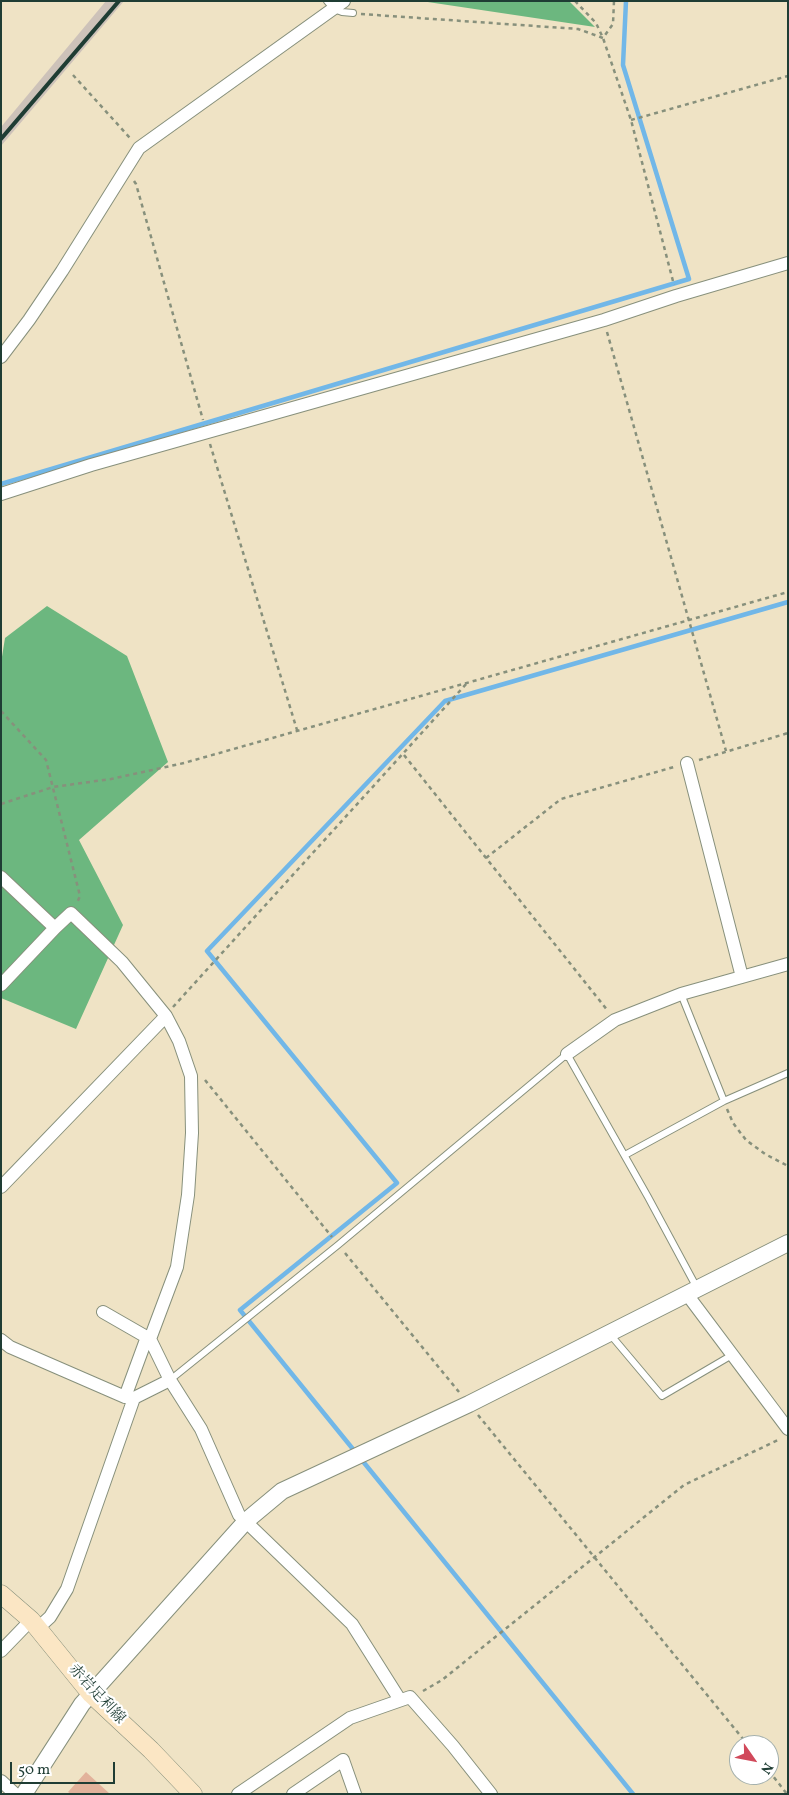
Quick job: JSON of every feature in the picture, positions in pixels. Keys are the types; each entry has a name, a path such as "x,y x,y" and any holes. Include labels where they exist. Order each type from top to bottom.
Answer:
{"main road":[{"name":"赤岩足利線","path":"1,1594 34,1624 91,1694 151,1750 193,1794"}],"street":[{"path":"1,357 62,271 140,148 335,4"},
{"path":"1,494 91,465 604,320 676,296 788,263"},
{"path":"687,763 742,977"},
{"path":"1,877 55,928"},
{"path":"1,985 55,928 72,913 122,962 166,1016 179,1040 191,1076 192,1133 188,1195 177,1268 148,1338 67,1590 50,1617 34,1624 1,1651"},
{"path":"567,1054 615,1020 681,994 788,964"},
{"path":"1,1187 166,1016"},
{"path":"24,1794 82,1704 246,1521 282,1492 469,1404 788,1243"},
{"path":"692,1291 732,1355 788,1429"},
{"path":"103,1312 148,1338 170,1380 200,1429 239,1514 352,1624 405,1699 453,1746 491,1794"},
{"path":"1,1340 10,1347 129,1398 170,1380"},
{"path":"238,1794 350,1718 405,1699"},
{"path":"293,1794 342,1760 355,1794"},
{"path":"1,1781 15,1794"}],"lane":[{"path":"335,4 342,12 353,13"},
{"path":"681,994 724,1101"},
{"path":"170,1380 338,1245 567,1054 624,1155 692,1291"},
{"path":"624,1155 724,1101 788,1073"},
{"path":"609,1332 662,1396 732,1355"}],"path":[{"path":"575,1 596,23 603,38 631,120 676,296"},
{"path":"603,38 612,24 614,1"},
{"path":"353,13 578,29 603,38"},
{"path":"73,75 140,148"},
{"path":"631,120 788,76"},
{"path":"126,172 136,184 206,432 297,730"},
{"path":"604,320 726,751"},
{"path":"1,804 53,787 111,779 184,763 788,592"},
{"path":"166,1016 468,682"},
{"path":"1,711 46,760 80,896 72,913"},
{"path":"486,858 561,799 788,733"},
{"path":"403,755 615,1020"},
{"path":"724,1101 733,1123 746,1140 765,1154 788,1166"},
{"path":"469,1404 740,1735"},
{"path":"405,1699 442,1680 684,1486 788,1436"},
{"path":"779,1784 787,1794"}],"shaded area":[{"path":"106,1 124,1 1,146 1,127"}],"green space":[{"path":"421,1 569,1 595,27"},
{"path":"47,606 127,656 168,762 79,840 123,925 76,1029 1,998 1,663 5,638"}],"building":[{"path":"86,1772 110,1794 71,1794 68,1792"}],"waterway":[{"path":"1,484 689,279 623,65 626,1"},
{"path":"633,1794 240,1310 397,1183 207,951 445,701 788,602"}],"railway":[{"path":"1,139 119,1"}]}
